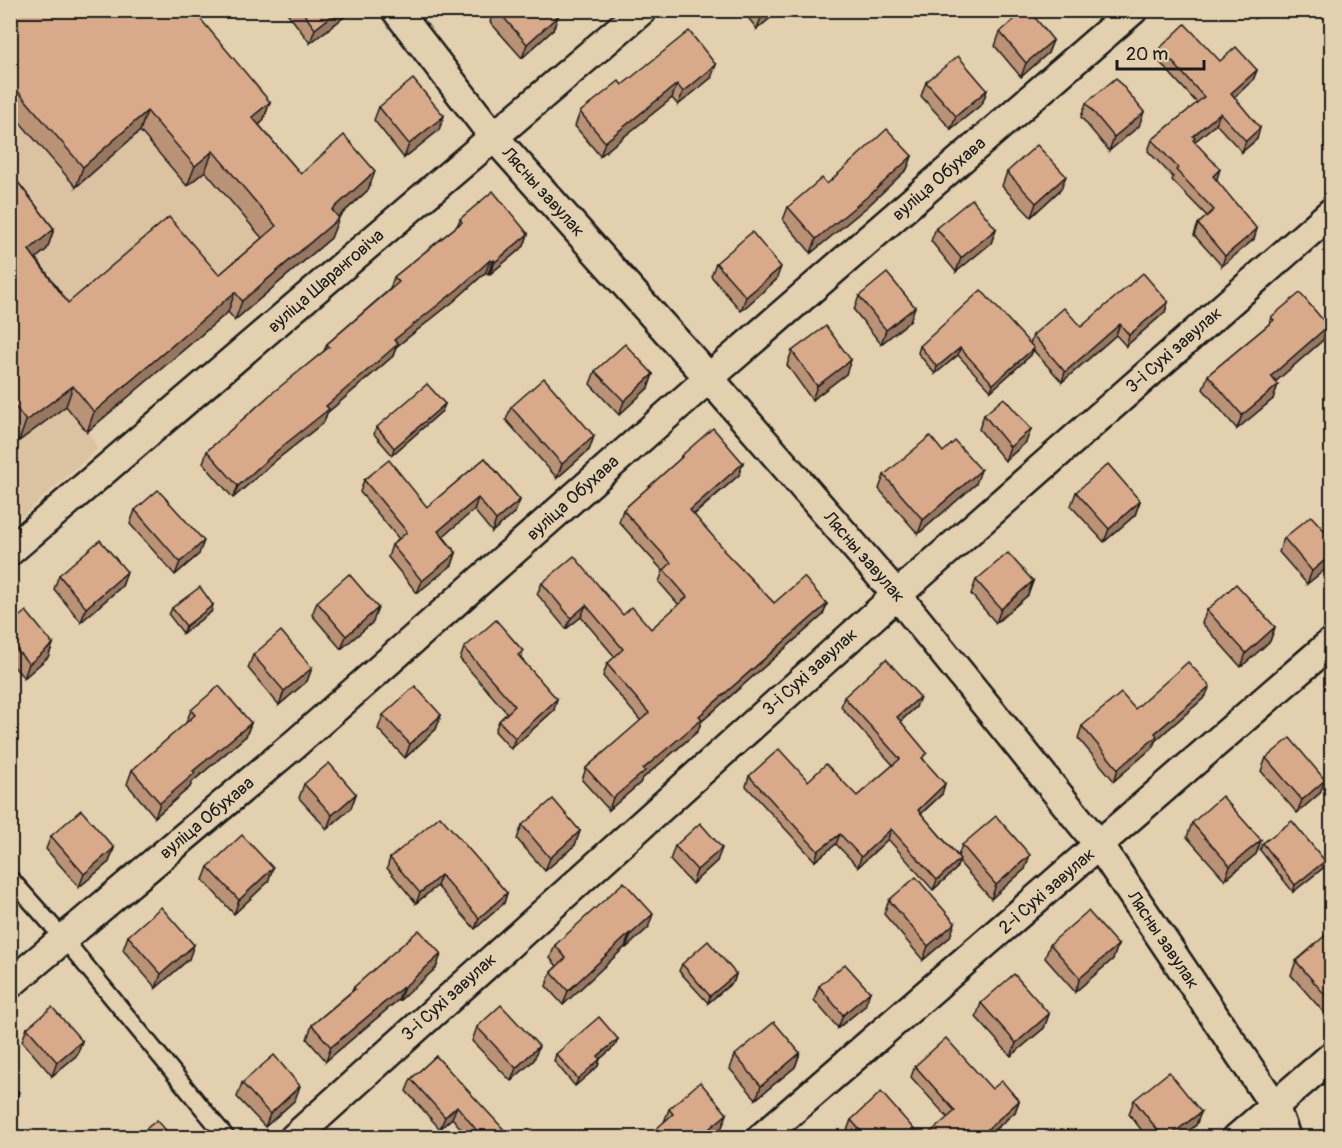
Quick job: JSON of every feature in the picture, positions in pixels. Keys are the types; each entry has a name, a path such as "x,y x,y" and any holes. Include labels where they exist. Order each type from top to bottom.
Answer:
{"street":[{"name":"Лясны завулак","path":"396,10 494,137 709,378 897,595 1099,845 1274,1105 1286,1137"},
{"name":"вуліца Шаранговіча","path":"10,550 642,10"},
{"name":"вуліца Обухава","path":"10,984 305,735 709,378 1134,10"},
{"name":"3-і Сухі завулак","path":"294,1137 897,595 1332,212"},
{"name":"2-і Сухі завулак","path":"760,1137 1332,642"},
{"path":"1237,1137 1332,1056"}],"lane":[{"path":"10,878 64,939 227,1137"}],"shaded area":[{"path":"11,11 168,11 263,121 245,137 331,238 235,320 228,312 88,432 97,449 11,526"}],"building":[{"path":"10,10 193,10 270,102 252,117 301,174 344,135 375,171 332,210 339,218 242,301 235,292 94,412 73,386 26,421 10,400 10,172 54,229 29,250 68,303 169,217 219,275 276,226 213,151 195,166 147,111 83,167 10,82"},
{"path":"301,10 339,10 315,29"},
{"path":"497,10 553,10 558,16 527,44"},
{"path":"758,10 768,10 762,15"},
{"path":"1025,10 1029,10 1053,40 1026,63 1000,32"},
{"path":"1185,24 1220,61 1236,47 1257,70 1231,93 1260,128 1246,141 1220,113 1193,136 1195,138 1193,140 1220,169 1213,176 1257,229 1225,256 1198,224 1214,210 1176,170 1178,168 1152,140 1204,97 1160,48"},
{"path":"689,31 716,65 683,92 677,84 605,142 580,112 619,81 622,85"},
{"path":"958,56 987,90 956,116 926,82"},
{"path":"1116,78 1144,112 1114,137 1086,103"},
{"path":"413,79 444,116 409,144 379,107"},
{"path":"887,129 912,156 816,239 788,207 822,178 827,184"},
{"path":"1037,145 1066,176 1036,203 1007,172"},
{"path":"493,191 528,234 495,262 490,260 394,340 398,344 326,406 329,409 238,486 207,451 271,394 329,347 327,344 399,282 394,277 462,222 460,219"},
{"path":"972,199 996,229 961,258 936,228"},
{"path":"752,232 781,267 746,297 716,263"},
{"path":"887,273 915,307 886,330 859,296"},
{"path":"1143,273 1168,302 1129,335 1120,324 1065,372 1033,335 1064,308 1081,327"},
{"path":"981,290 1034,348 993,384 960,348 937,367 920,346"},
{"path":"1300,293 1328,326 1271,376 1278,385 1242,415 1208,375 1274,320 1271,317"},
{"path":"826,326 851,360 817,386 792,351"},
{"path":"625,344 653,374 624,401 595,371"},
{"path":"544,378 594,436 562,464 511,407"},
{"path":"427,384 445,404 394,448 377,427"},
{"path":"1004,398 1031,429 1010,447 984,415"},
{"path":"713,428 743,463 690,510 723,550 774,603 804,577 827,604 699,716 702,719 613,798 586,768 649,713 607,664 623,649 586,605 571,618 542,583 574,556 623,615 632,607 651,629 687,597 664,570 671,563 623,510"},
{"path":"930,436 943,452 955,441 981,470 923,520 884,475"},
{"path":"485,458 520,500 496,520 478,498 438,531 456,553 422,581 392,545 407,532 364,480 389,460 427,507"},
{"path":"1108,464 1140,501 1109,529 1076,492"},
{"path":"158,490 204,541 180,562 135,510"},
{"path":"1311,516 1332,539 1332,554 1312,571 1284,538"},
{"path":"100,540 127,572 86,608 59,575"},
{"path":"1008,553 1033,581 1001,609 976,580"},
{"path":"349,574 378,608 346,636 317,602"},
{"path":"1236,584 1275,627 1246,653 1207,610"},
{"path":"200,587 213,605 186,626 172,608"},
{"path":"26,611 53,644 29,664 10,642 10,624"},
{"path":"496,620 523,651 518,655 557,699 515,738 499,721 515,706 464,648"},
{"path":"281,631 312,668 284,691 253,655"},
{"path":"886,659 920,697 897,717 927,753 922,758 945,784 918,810 960,859 937,880 891,829 861,857 840,834 818,851 749,776 779,749 808,781 826,764 857,796 900,759 844,697"},
{"path":"1188,662 1210,686 1155,733 1157,736 1118,769 1082,726 1121,693 1135,709"},
{"path":"219,686 251,723 193,771 195,773 160,803 132,770 195,715 191,710"},
{"path":"415,686 441,715 410,744 383,715"},
{"path":"1290,738 1325,780 1302,800 1266,758"},
{"path":"329,763 356,794 332,815 304,784"},
{"path":"1222,796 1261,840 1230,866 1192,823"},
{"path":"553,799 580,831 550,858 522,825"},
{"path":"81,810 114,848 84,874 51,836"},
{"path":"440,816 507,893 479,918 441,875 420,893 390,858"},
{"path":"996,816 1030,855 996,885 962,845"},
{"path":"1292,821 1325,861 1295,885 1263,843"},
{"path":"700,823 722,848 697,870 675,846"},
{"path":"242,835 273,868 239,900 208,867"},
{"path":"916,877 955,923 928,946 889,900"},
{"path":"624,882 653,914 568,991 551,972 566,958 555,945"},
{"path":"161,907 194,945 161,974 128,936"},
{"path":"1088,911 1118,945 1080,978 1050,944"},
{"path":"419,930 441,954 331,1047 312,1025"},
{"path":"1329,932 1332,935 1331,1002 1296,961"},
{"path":"708,941 736,974 710,996 682,964"},
{"path":"845,964 870,992 843,1015 819,986"},
{"path":"1014,974 1049,1014 1016,1043 981,1003"},
{"path":"501,1005 539,1046 516,1068 477,1027"},
{"path":"52,1007 82,1041 57,1062 27,1028"},
{"path":"599,1017 618,1039 598,1056 600,1059 578,1079 556,1054"},
{"path":"774,1022 800,1053 761,1086 735,1055"},
{"path":"946,1038 992,1089 1002,1081 1019,1101 983,1133 987,1137 925,1137 955,1111 915,1066"},
{"path":"274,1055 300,1086 270,1114 242,1083"},
{"path":"436,1056 508,1134 505,1137 482,1137 457,1106 445,1117 411,1079"},
{"path":"1169,1072 1201,1112 1168,1137 1163,1137 1134,1100"},
{"path":"10,1082 19,1093 10,1100"},
{"path":"700,1082 727,1114 699,1137 647,1137 673,1114 669,1109"},
{"path":"881,1092 919,1135 915,1137 866,1137 851,1120"},
{"path":"157,1120 172,1137 136,1137"}]}
